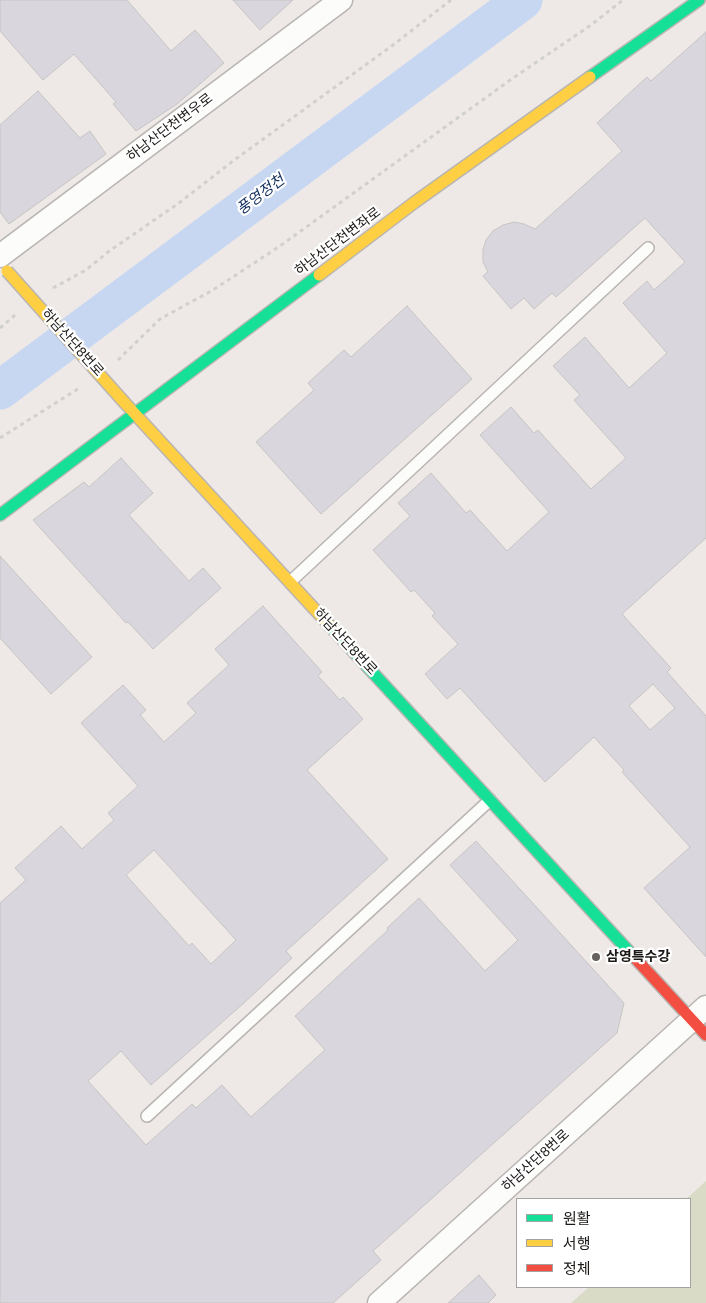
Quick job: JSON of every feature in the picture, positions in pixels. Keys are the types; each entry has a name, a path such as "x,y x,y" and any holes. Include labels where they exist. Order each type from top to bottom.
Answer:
{"street":[{"name":"하남산단천변우로","path":"2,263 341,0"},
{"name":"하남산단천변좌로","path":"0,515 415,202 699,0"},
{"name":"하남산단8번로","path":"2,263 135,415 490,800 701,1020 380,1303"}],"lane":[{"path":"290,582 648,248"},
{"path":"148,1116 490,800"}],"path":[{"path":"50,289 86,270 108,252 179,203 451,0"},
{"path":"115,364 160,319 213,290 280,246 591,25 623,0"},
{"path":"0,328 16,314"},
{"path":"0,438 83,386"}],"green space":[{"path":"706,1181 706,1303 571,1303 588,1288 691,1288 691,1198 687,1198"}],"building":[{"path":"0,0 127,0 171,51 195,30 224,63 177,104 136,131 113,104 116,102 74,54 43,80 0,31"},
{"path":"233,0 293,0 260,30"},
{"path":"706,32 706,538 622,614 671,668 667,672 706,716 706,957 644,888 690,847 622,772 624,770 594,737 545,782 460,688 447,699 425,674 458,644 432,616 435,613 414,590 411,592 373,550 410,516 398,503 431,473 466,513 470,510 507,551 549,512 480,435 511,407 534,433 538,430 591,489 626,458 574,400 580,395 553,366 585,337 629,388 667,353 623,303 647,281 654,290 685,262 645,218 556,297 552,293 534,309 524,298 511,309 483,276 488,272 483,262 483,250 486,240 493,231 503,225 514,222 535,229 622,151 597,123 647,77 651,81","holes":["653,684 675,708 650,730 629,706"]},
{"path":"38,91 80,138 90,131 106,154 9,224 0,212 0,125"},
{"path":"407,306 472,379 321,514 256,442 314,390 308,383 344,350 351,357"},
{"path":"121,458 153,493 129,515 189,581 203,568 221,588 153,649 128,622 126,623 33,520 84,482 89,487"},
{"path":"0,556 92,657 51,694 0,638"},
{"path":"263,606 322,672 318,676 340,700 343,697 363,719 307,770 388,859 286,951 292,958 151,1085 121,1051 88,1081 146,1145 192,1104 196,1108 222,1085 251,1117 325,1050 295,1016 388,930 387,928 419,898 485,971 518,940 450,865 476,841 624,1003 617,1033 373,1251 381,1260 333,1303 0,1303 0,903 26,880 15,868 61,826 82,849 114,820 108,813 138,786 81,723 123,685 146,710 140,715 164,742 196,713 187,703 229,665 215,649","holes":["154,850 236,940 211,964 192,943 189,946 126,875"]},
{"path":"479,1275 496,1295 488,1303 448,1303"}],"waterway":[{"name":"풍영정천","path":"0,390 523,0"}],"traffic: fast":[{"path":"590,77 699,0"},
{"path":"0,515 319,275"},
{"path":"330,626 635,958"}],"traffic: slow":[{"path":"319,275 415,202 590,77"},
{"path":"7,271 124,402"},
{"path":"124,402 330,626"}],"traffic: jam":[{"path":"635,958 706,1035"}],"place":[{"name":"삼영특수강","path":"596,957"}]}
